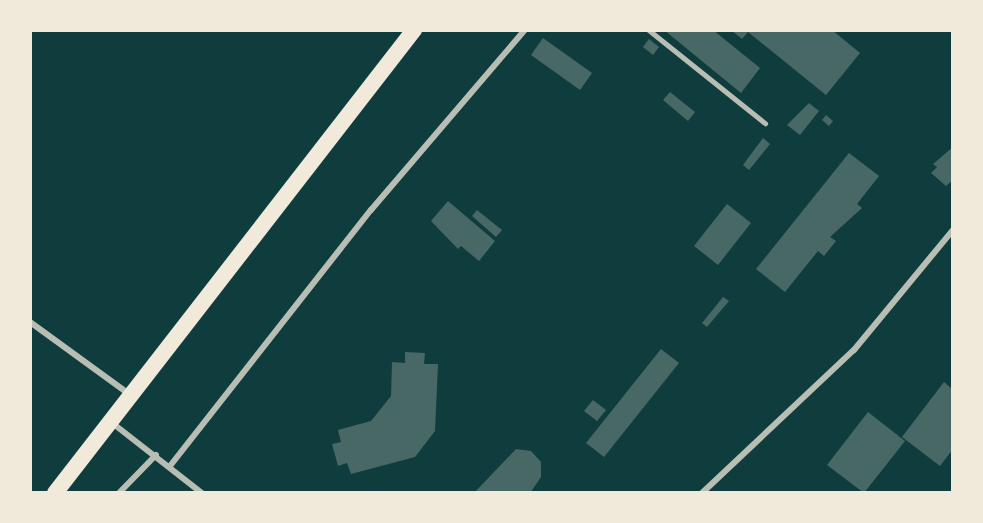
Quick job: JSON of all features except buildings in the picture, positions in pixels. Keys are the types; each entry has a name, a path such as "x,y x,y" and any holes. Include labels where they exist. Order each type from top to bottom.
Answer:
{"highway":[{"path":"55,493 414,30"}],"street":[{"path":"170,466 370,210 525,30"},
{"path":"702,493 854,350 953,230"},
{"path":"30,322 131,395"},
{"path":"111,421 202,493"},
{"path":"119,493 156,455"}],"lane":[{"path":"649,30 765,123"}]}
